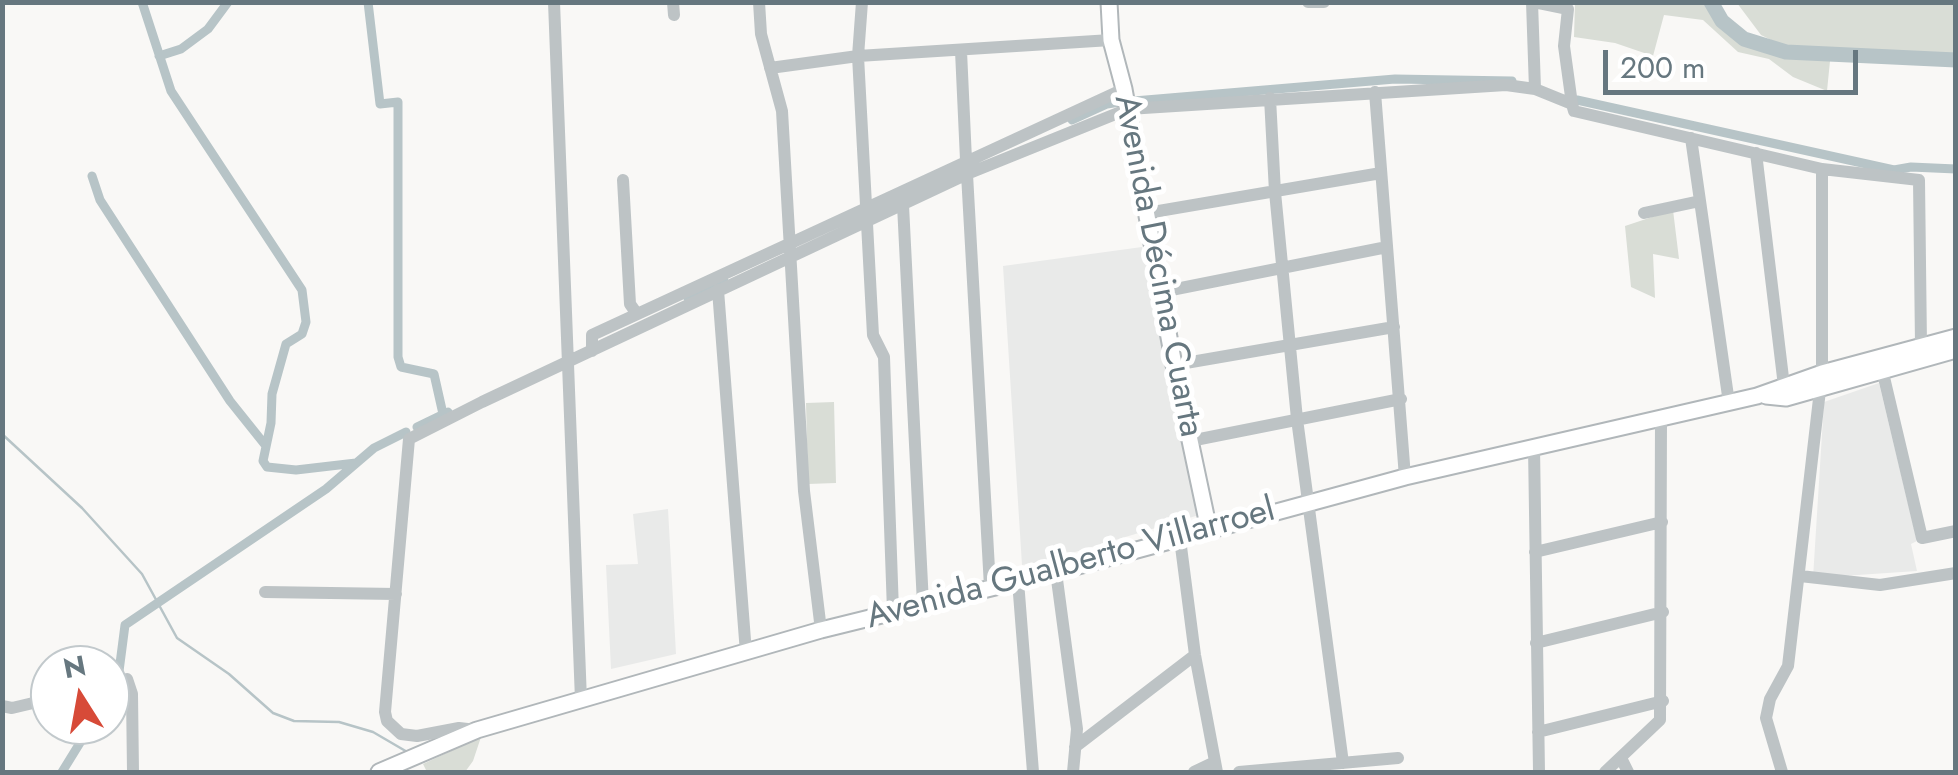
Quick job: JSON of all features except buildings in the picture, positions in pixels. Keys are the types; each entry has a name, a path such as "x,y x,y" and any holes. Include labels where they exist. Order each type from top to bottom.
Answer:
{"main road":[{"name":"Avenida Décima Cuarta","path":"1109,2 1111,40 1124,89 1174,365 1209,530"},
{"name":"Avenida Gualberto Villarroel","path":"1757,396 1786,398 1820,381 1921,345 1956,338"},
{"name":"Avenida Gualberto Villarroel","path":"383,771 477,730 821,630 1056,572 1405,477 1757,396 1784,386 1882,369 1956,350"}],"street":[{"path":"554,2 581,700"},
{"path":"759,2 761,34 782,111 804,490 821,630"},
{"path":"862,2 858,56 873,336 884,356 893,611"},
{"path":"1308,2 1324,2"},
{"path":"1536,89 1533,2 1568,9 1564,46 1574,111 1822,170 1919,180 1921,345"},
{"path":"770,68 858,56 1111,40"},
{"path":"961,51 990,588"},
{"path":"868,214 904,204 967,167 1128,109 1506,85 1536,89 1572,104"},
{"path":"592,351 592,335 868,214 1124,89"},
{"path":"1375,92 1405,477"},
{"path":"1270,98 1297,420 1343,763"},
{"path":"1691,138 1729,402"},
{"path":"1756,154 1784,386"},
{"path":"1782,772 1766,718 1770,700 1788,666 1820,381 1822,170"},
{"path":"1147,213 1382,173"},
{"path":"623,180 630,304 638,314"},
{"path":"1644,213 1700,200"},
{"path":"904,204 923,604"},
{"path":"1161,292 1388,247"},
{"path":"477,730 459,728 410,736 401,734 385,712 409,440 718,290 789,250"},
{"path":"718,290 746,653"},
{"path":"1174,365 1394,328"},
{"path":"1882,369 1922,538 1956,531"},
{"path":"1190,441 1400,399"},
{"path":"1606,772 1660,720 1661,419"},
{"path":"1534,446 1539,772"},
{"path":"1535,552 1662,522"},
{"path":"1180,539 1195,655 1216,767 1194,772"},
{"path":"1056,572 1078,728 1073,772"},
{"path":"1800,576 1880,585 1956,573"},
{"path":"1018,581 1033,772"},
{"path":"264,592 332,590 396,594"},
{"path":"1536,643 1662,612"},
{"path":"1074,746 1195,655"},
{"path":"130,689 133,772"},
{"path":"1538,732 1662,701"},
{"path":"2,706 30,703"},
{"path":"1240,772 1398,758"},
{"path":"1621,758 1628,772"}],"shaded area":[{"path":"1575,3 1706,3 1716,22 1741,43 1780,57 1830,61 1827,91 1793,77 1769,59 1738,52 1703,20 1664,15 1653,56 1615,43 1574,37"},
{"path":"1737,3 1955,3 1955,56 1850,54 1785,47 1761,35"},
{"path":"1673,210 1679,259 1653,254 1655,298 1631,287 1625,226"},
{"path":"1142,247 1199,515 1022,565 1003,266"},
{"path":"1879,383 1917,541 1911,544 1917,571 1813,578 1824,402"},
{"path":"834,402 836,483 808,484 806,403"},
{"path":"668,509 676,654 611,669 606,565 638,564 633,514"},
{"path":"481,737 465,772 427,772 423,764"}],"waterway":[{"path":"142,2 171,91 302,290 306,322 302,334 286,344 272,394 263,461 267,467 296,470 356,463"},
{"path":"159,56 181,49 208,29 228,2"},
{"path":"368,2 380,104 398,102 398,357 401,367 434,374 443,414"},
{"path":"1711,2 1722,21 1744,39 1786,52 1956,60"},
{"path":"1134,101 1395,79 1512,81"},
{"path":"1577,100 1894,170 1956,169"},
{"path":"1072,120 1120,102"},
{"path":"92,176 100,200 230,401 266,446"},
{"path":"688,298 724,281"},
{"path":"417,427 448,412"},
{"path":"122,645 125,625 326,489 374,448 406,432"},
{"path":"2,434 82,508 142,574 177,638 229,674 273,713 294,721 339,722 373,732 409,753"},
{"path":"62,772 79,745"}]}
